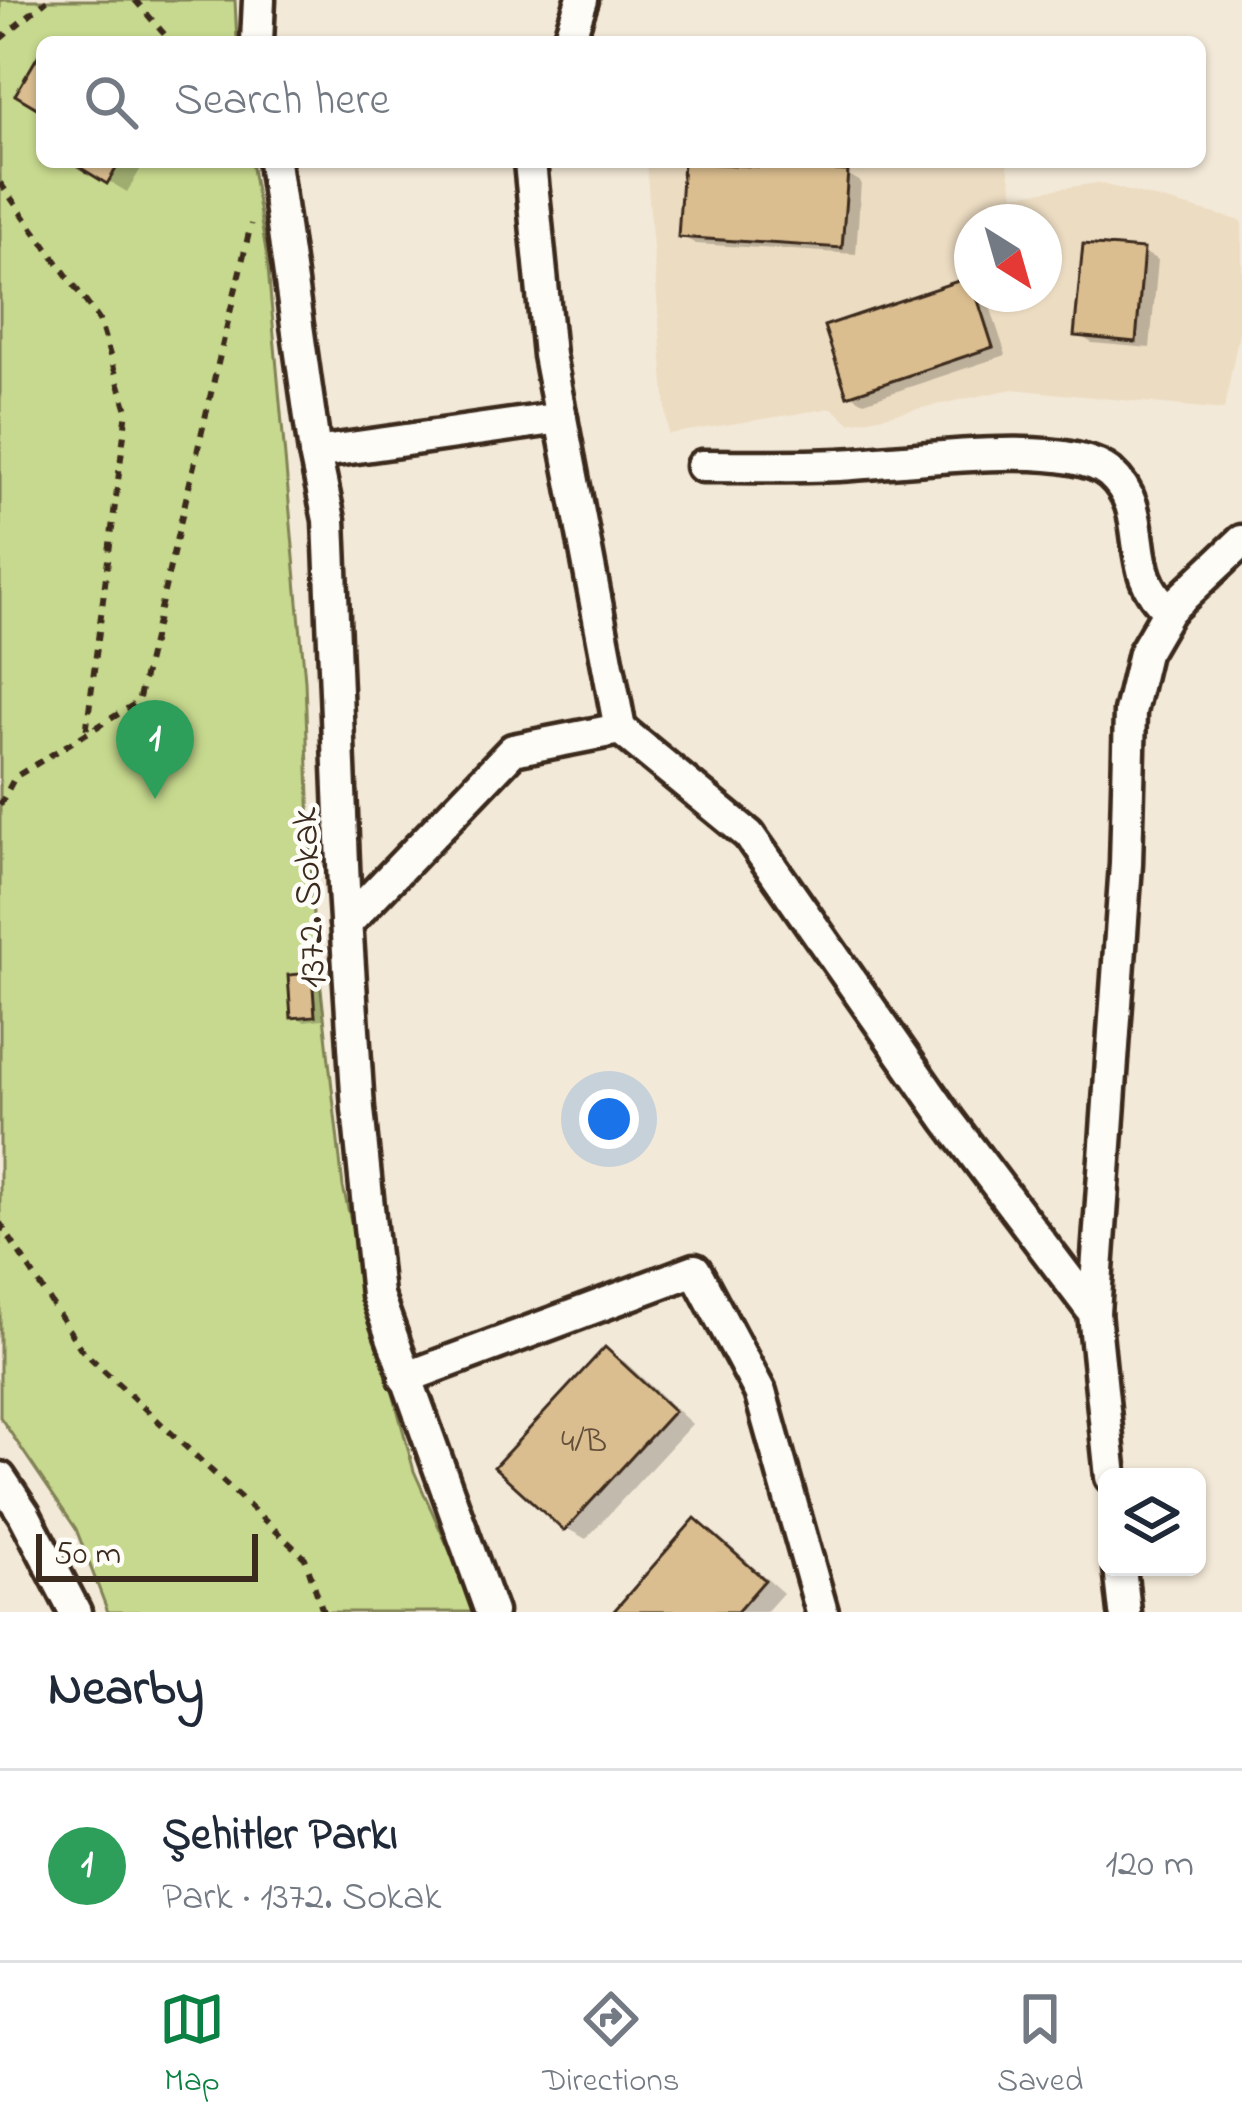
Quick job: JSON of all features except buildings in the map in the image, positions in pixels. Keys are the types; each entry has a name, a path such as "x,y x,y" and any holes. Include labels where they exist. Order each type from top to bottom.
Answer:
{"street":[{"path":"257,36 259,0"},
{"path":"570,36 582,0"},
{"name":"1372. Sokak","path":"275,168 315,453 329,520 346,924 377,1295 491,1612"},
{"path":"531,168 549,355 620,729 749,836 948,1120 1094,1313"},
{"path":"315,453 561,418"},
{"path":"702,466 838,465 1003,454 1097,464 1126,492 1138,527 1143,579 1169,610"},
{"path":"1110,1468 1094,1313 1125,888 1130,712 1144,653 1169,610 1242,541"},
{"path":"346,924 513,750 620,729"},
{"path":"405,1378 695,1270 760,1392 823,1612"},
{"path":"0,1478 75,1612"},
{"path":"1121,1576 1125,1612"}],"path":[{"path":"0,39 47,0"},
{"path":"135,0 166,36"},
{"path":"0,183 99,320 128,410 86,734"},
{"path":"0,805 15,776 138,702 252,221"},
{"path":"0,1223 82,1349 305,1558 323,1612"}],"shaded area":[{"path":"646,168 1008,168 1014,195 1098,183 1242,221 1242,316 1224,410 1012,389 850,423 832,408 668,434"}],"green space":[{"path":"0,0 235,0 237,36 36,36 36,168 252,168 267,257 305,680 313,917 343,1187 414,1471 477,1612 108,1612 76,1529 0,1417"}],"place":[{"name":"Şehitler Parkı","path":"155,799"}]}
